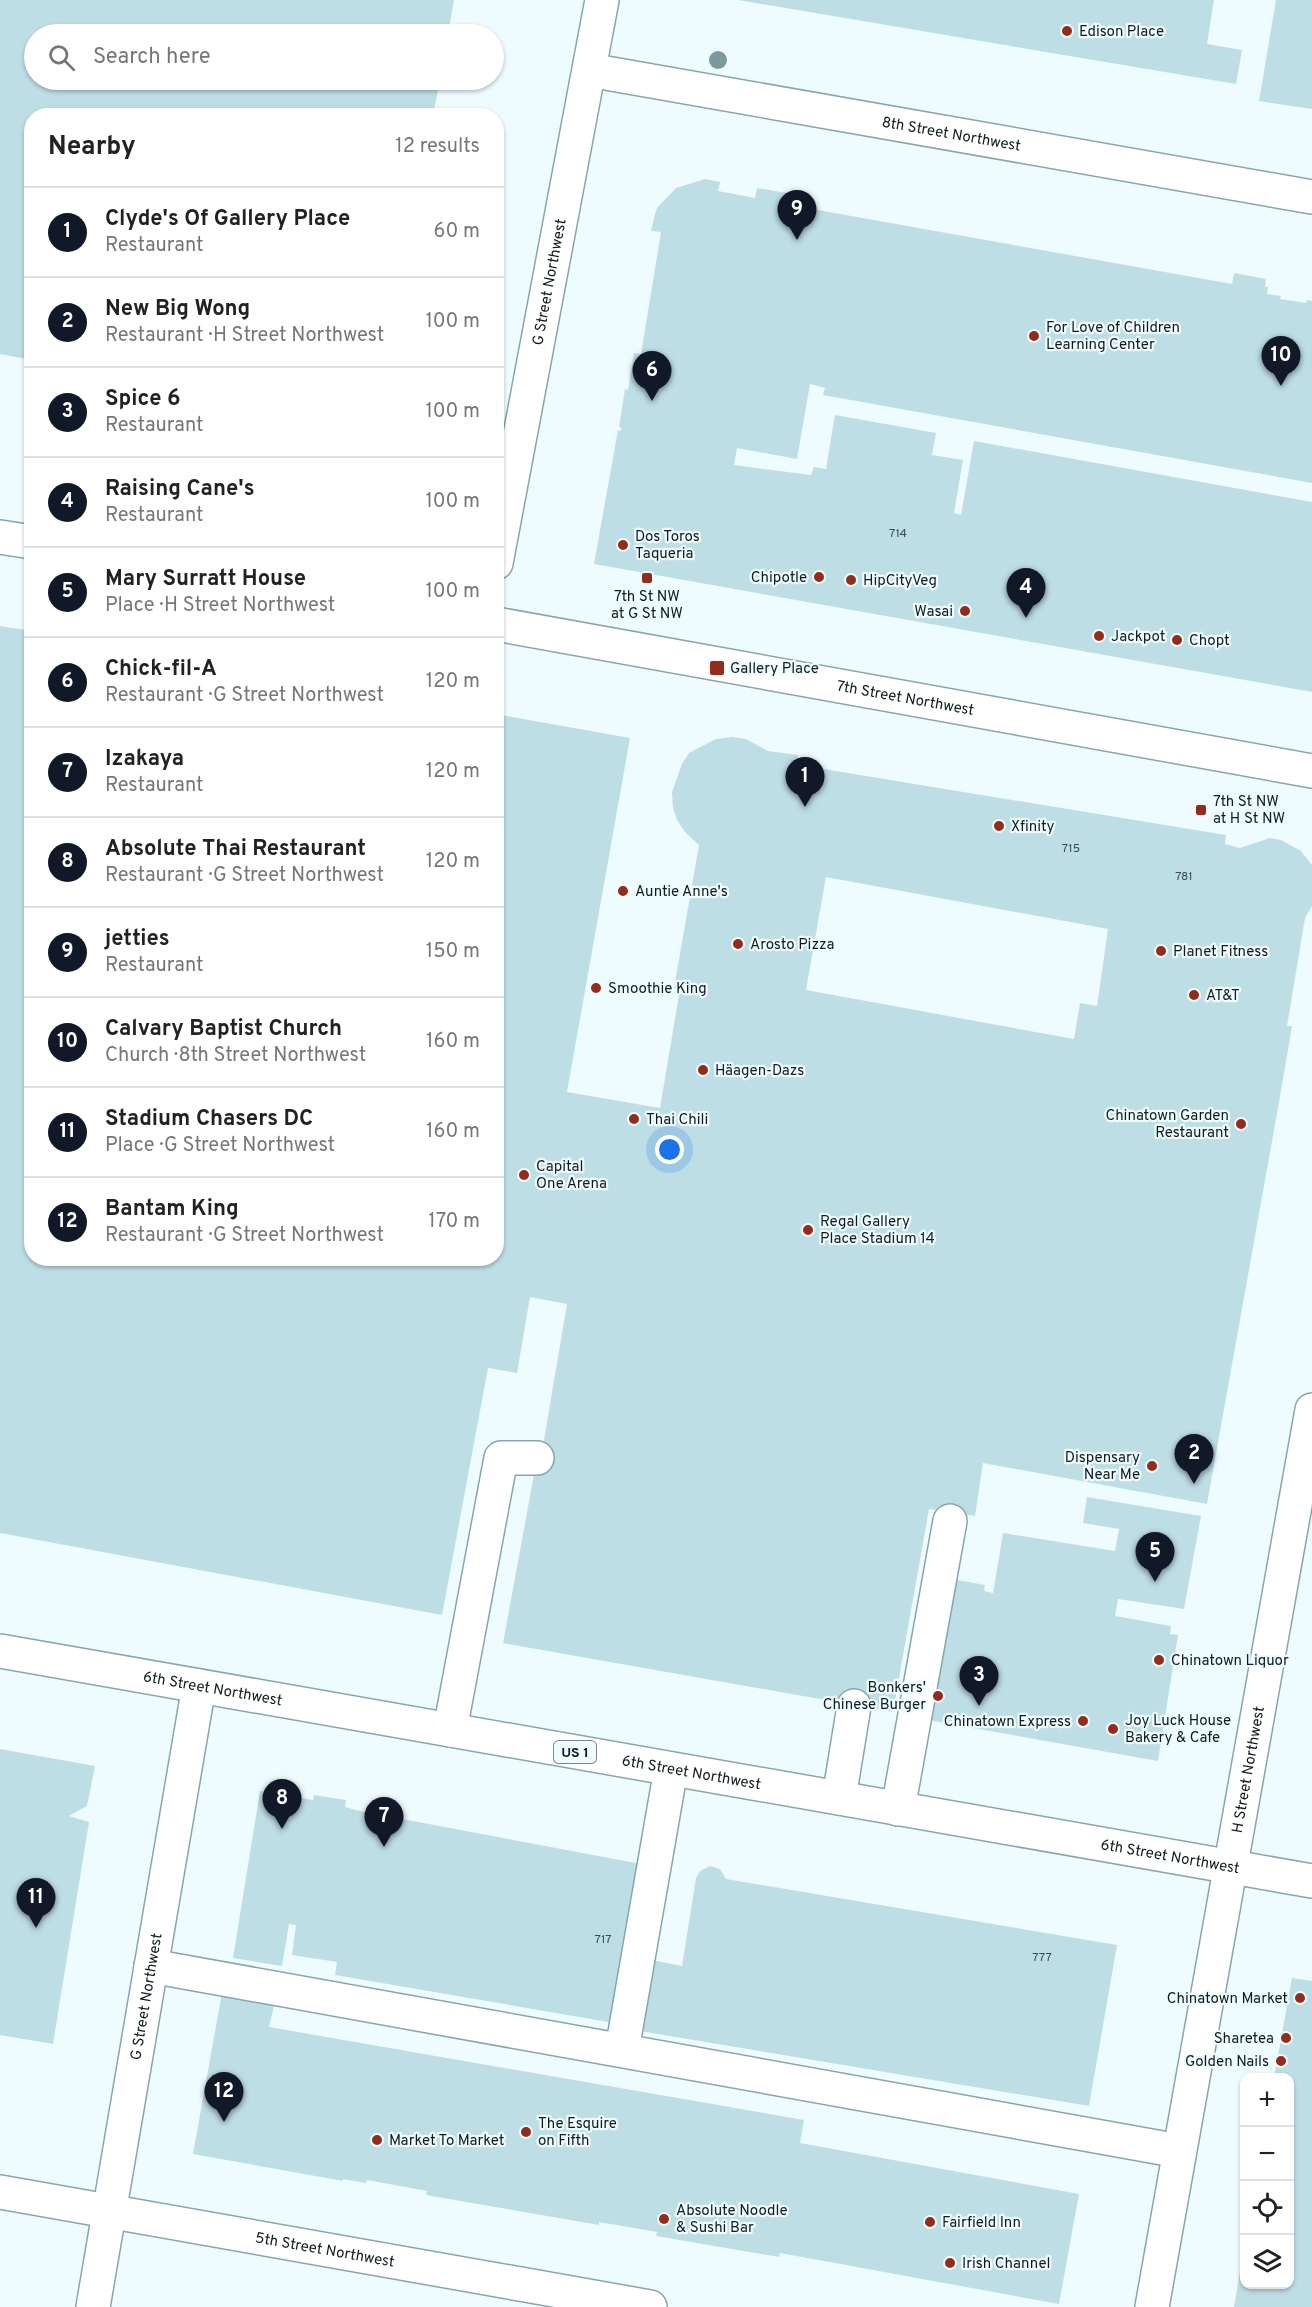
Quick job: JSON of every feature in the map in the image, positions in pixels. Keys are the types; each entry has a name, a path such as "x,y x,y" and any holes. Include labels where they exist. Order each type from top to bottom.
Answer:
{"main road":[{"name":"G Street Northwest","path":"504,521 602,0"},
{"name":"8th Street Northwest","path":"589,70 1312,197"},
{"path":"0,537 24,541"},
{"name":"7th Street Northwest","path":"504,625 1312,771"},
{"name":"H Street Northwest","path":"1152,2307 1312,1410"},
{"path":"450,1730 501,1458 537,1458"},
{"path":"898,1809 950,1521"},
{"name":"6th Street Northwest","path":"0,1651 1312,1881"},
{"name":"G Street Northwest","path":"93,2307 199,1686"},
{"path":"839,1798 854,1706"},
{"path":"622,2050 671,1769"},
{"path":"151,1966 1179,2151"},
{"name":"5th Street Northwest","path":"0,2192 629,2305"}],"building":[{"path":"0,0 454,0 450,24 24,24 24,90 438,90 435,108 24,108 24,358 0,354"},
{"name":"Edison Place","path":"738,0 1214,0 1207,44 1242,50 1236,84"},
{"path":"1276,0 1312,0 1312,109 1259,101"},
{"path":"705,179 720,182 718,191 755,198 757,188 781,192 803,197 801,207 1232,284 1234,273 1266,279 1267,294 1281,296 1280,299 1306,303 1307,300 1312,301 1312,483 823,395 825,388 810,384 797,459 737,448 734,465 811,475 814,467 826,469 835,415 936,433 932,455 963,460 954,513 961,515 974,441 1312,502 1312,692 594,564 618,430 621,431 619,427 625,389 628,390 634,353 641,354 661,232 651,231 655,214 657,208 676,188"},
{"path":"0,626 24,630 24,1266 504,1266 504,715 630,738 567,1092 660,1108 680,989 674,988 699,845 685,832 677,820 673,808 672,792 682,764 689,753 716,739 732,737 746,739 768,751 798,755 797,764 805,766 1226,835 1225,844 1240,848 1270,838 1281,840 1301,851 1312,865 1312,906 1305,918 1287,1026 1292,1026 1207,1504 983,1463 975,1516 929,1509 893,1712 503,1643 537,1458 544,1440 567,1304 530,1297 517,1373 488,1368 442,1615 0,1533","holes":["826,877 1108,929 1097,1006 1080,1003 1074,1039 806,990"]},
{"path":"1087,1497 1201,1516 1184,1609 1118,1599 1115,1616 1171,1626 1170,1634 1178,1635 1158,1761 922,1719 952,1579 985,1585 984,1591 993,1593 1003,1533 1115,1551 1119,1529 1083,1523"},
{"path":"0,1749 95,1766 87,1806 69,1816 89,1822 53,2044 0,2035"},
{"path":"260,1791 313,1800 314,1795 346,1800 345,1807 360,1811 641,1864 614,2023 335,1975 337,1962 292,1955 296,1925 289,1924 282,1966 233,1958"},
{"path":"710,1866 720,1869 726,1879 1117,1945 1089,2106 634,2030 646,1959 682,1966 696,1878 700,1871"},
{"path":"1292,1978 1312,1981 1312,2307 1234,2307 1240,2272 1240,2289 1294,2289 1294,2073 1275,2073"},
{"name":"The Esquire on Fifth","path":"223,1987 276,1997 269,2027 804,2120 800,2143 1079,2194 1059,2304 780,2253 779,2257 656,2236 657,2232 599,2222 599,2225 426,2195 427,2191 367,2180 366,2183 343,2179 343,2181 193,2154"}],"place":[{"name":"Edison Place","path":"1067,31"},
{"name":"jetties","path":"797,240"},
{"name":"For Love of Children Learning Center","path":"1034,336"},
{"name":"Calvary Baptist Church","path":"1281,386"},
{"name":"Chick-fil-A","path":"652,401"},
{"name":"Dos Toros Taqueria","path":"623,545"},
{"name":"Chipotle","path":"819,577"},
{"name":"7th St NW at G St NW","path":"647,578"},
{"name":"HipCityVeg","path":"851,580"},
{"name":"Wasai","path":"965,611"},
{"name":"Raising Cane's","path":"1026,618"},
{"name":"Jackpot","path":"1099,636"},
{"name":"Chopt","path":"1177,640"},
{"name":"Gallery Place","path":"717,668"},
{"name":"Clyde's Of Gallery Place","path":"805,807"},
{"name":"7th St NW at H St NW","path":"1201,810"},
{"name":"Xfinity","path":"999,826"},
{"name":"Auntie Anne's","path":"623,891"},
{"name":"Arosto Pizza","path":"738,944"},
{"name":"Planet Fitness","path":"1161,951"},
{"name":"Smoothie King","path":"596,988"},
{"name":"AT&T","path":"1194,995"},
{"name":"Häagen-Dazs","path":"703,1070"},
{"name":"Thai Chili","path":"634,1119"},
{"name":"Chinatown Garden Restaurant","path":"1241,1124"},
{"name":"Capital One Arena","path":"524,1175"},
{"name":"Regal Gallery Place Stadium 14","path":"808,1230"},
{"name":"Dispensary Near Me","path":"1152,1466"},
{"name":"New Big Wong","path":"1194,1484"},
{"name":"Mary Surratt House","path":"1155,1582"},
{"name":"Chinatown Liquor","path":"1159,1660"},
{"name":"Bonkers' Chinese Burger","path":"938,1696"},
{"name":"Spice 6","path":"979,1706"},
{"name":"Chinatown Express","path":"1083,1721"},
{"name":"Joy Luck House Bakery & Cafe","path":"1113,1729"},
{"name":"Absolute Thai Restaurant","path":"282,1829"},
{"name":"Izakaya","path":"384,1847"},
{"name":"Stadium Chasers DC","path":"36,1928"},
{"name":"Chinatown Market","path":"1300,1998"},
{"name":"Sharetea","path":"1286,2038"},
{"name":"Golden Nails","path":"1281,2061"},
{"name":"Bantam King","path":"224,2122"},
{"name":"The Esquire on Fifth","path":"526,2132"},
{"name":"Market To Market","path":"377,2140"},
{"name":"Absolute Noodle & Sushi Bar","path":"664,2219"},
{"name":"Fairfield Inn","path":"930,2222"},
{"name":"Irish Channel","path":"950,2263"}]}
